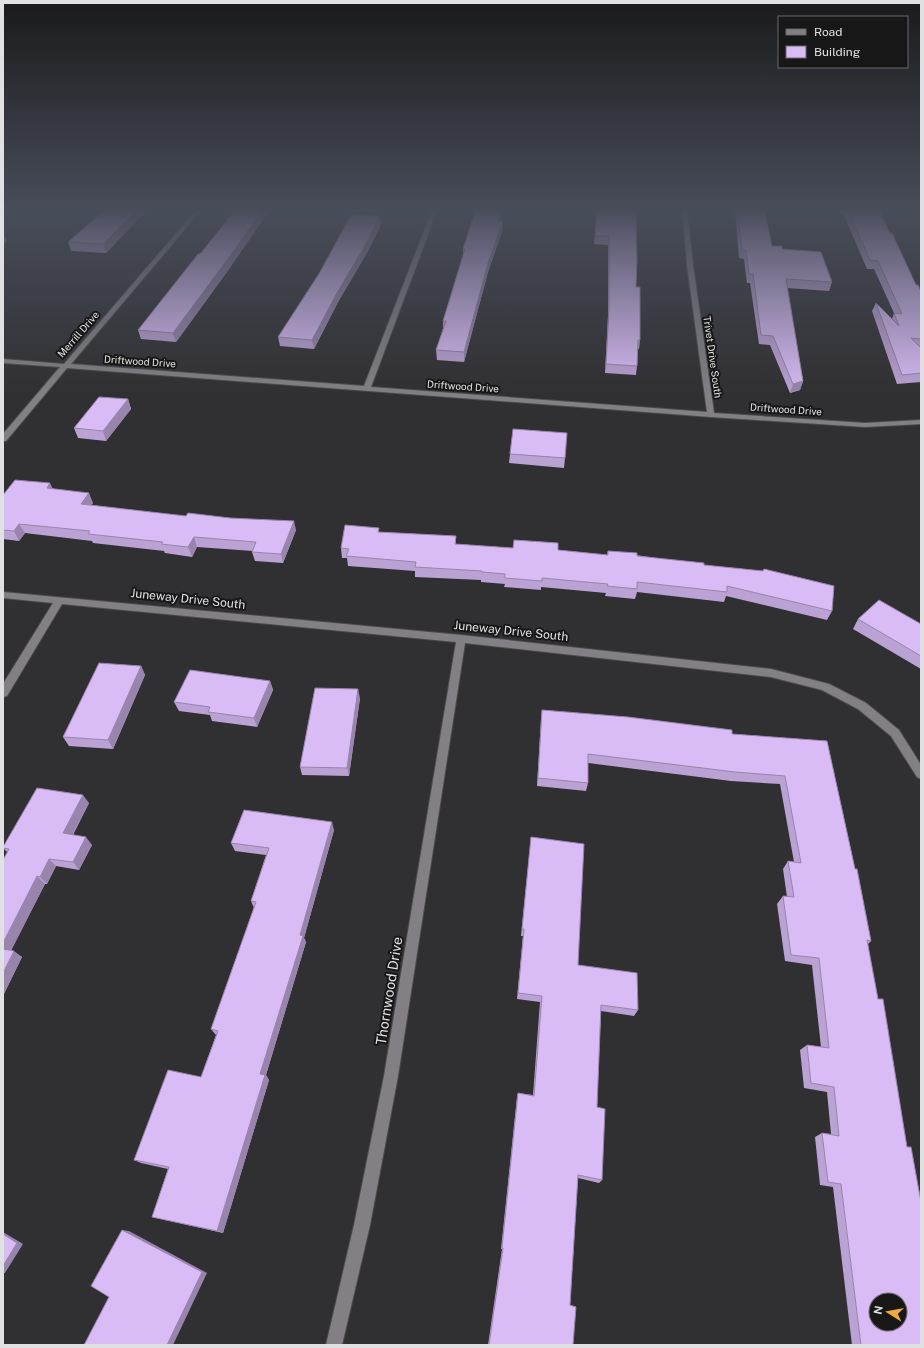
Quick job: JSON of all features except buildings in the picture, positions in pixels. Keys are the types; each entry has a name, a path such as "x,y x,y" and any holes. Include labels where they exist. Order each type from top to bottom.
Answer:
{"street":[{"name":"Merrill Drive","path":"3,439 146,271"},
{"path":"367,388 412,271"},
{"name":"Trivet Drive South","path":"691,271 711,415"},
{"name":"Driftwood Drive","path":"3,361 711,415 865,425 921,422"},
{"name":"Juneway Drive South","path":"3,595 461,639 771,673 825,687 862,706 895,733 921,774"},
{"path":"3,693 60,600"},
{"name":"Thornwood Drive","path":"334,1345 362,1225 391,1076 461,639"}]}
